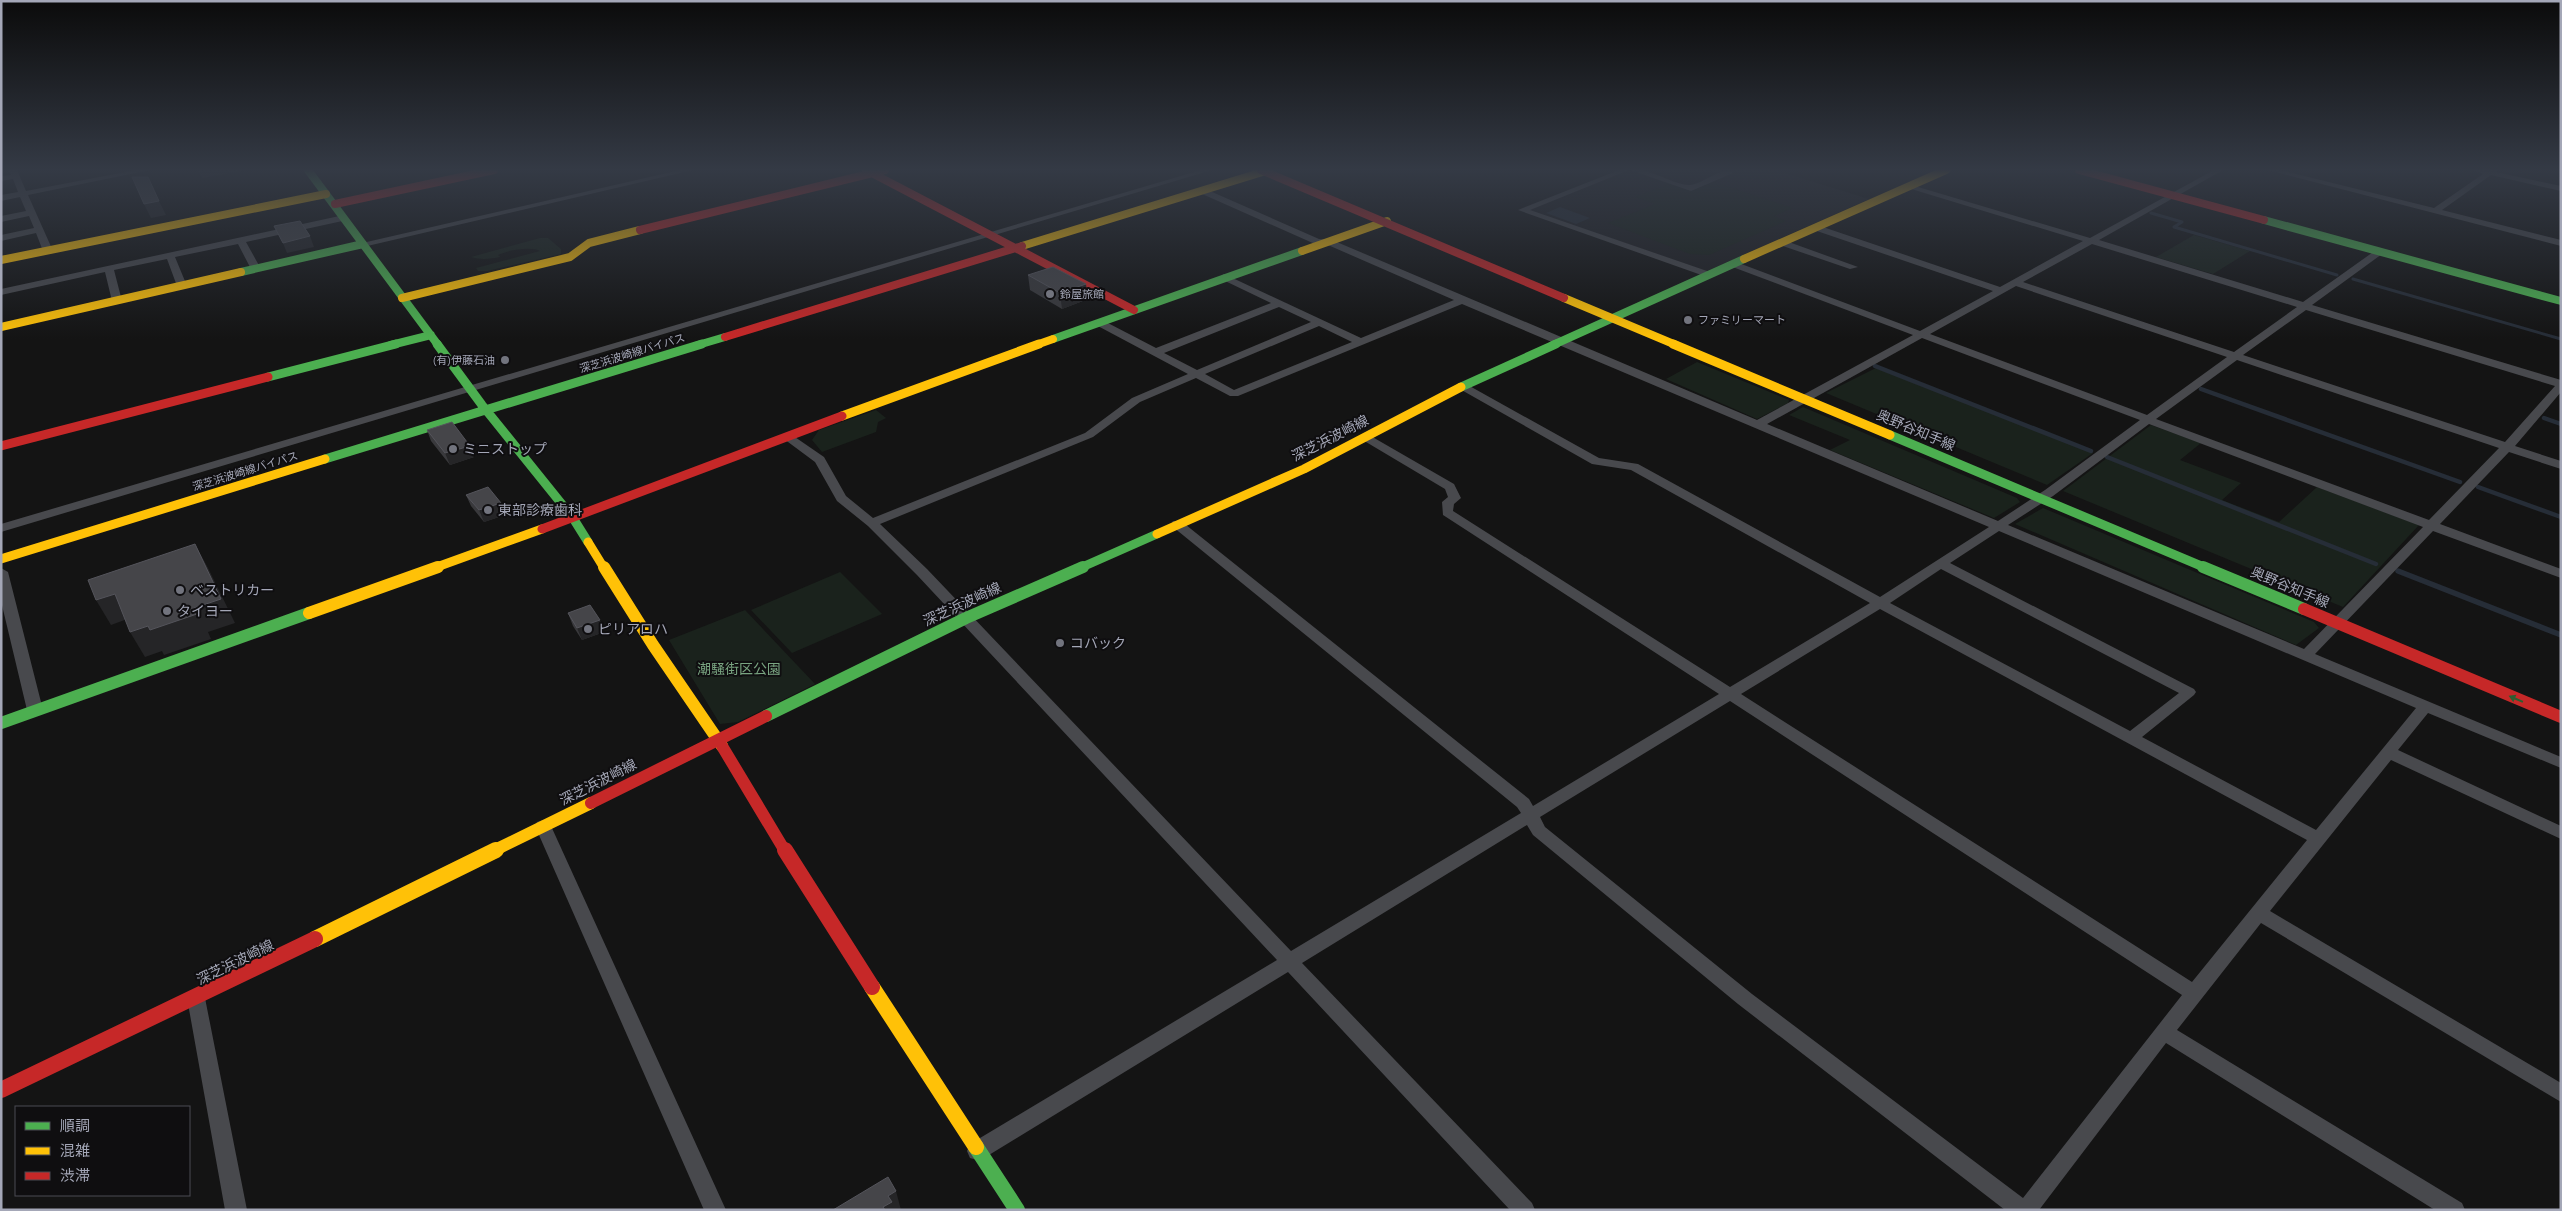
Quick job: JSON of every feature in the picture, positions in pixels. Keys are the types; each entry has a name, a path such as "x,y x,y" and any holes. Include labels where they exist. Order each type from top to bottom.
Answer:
{"main road":[{"path":"1,260 167,227"},
{"path":"351,227 484,408 573,518 653,645 718,740 795,867 977,1151 1017,1210"},
{"path":"402,298 570,257 589,243 653,227"},
{"path":"974,227 1134,310"},
{"name":"深芝浜波崎線バイパス","path":"1,559 484,408 1078,227"},
{"name":"深芝浜波崎線バイパス","path":"1014,246 1081,227"},
{"path":"1,723 573,518 946,377 1224,277 1372,227"},
{"name":"奥野谷知手線","path":"1400,227 2340,620 2561,717"},
{"name":"奥野谷知手線","path":"1410,227 1615,316"},
{"name":"深芝浜波崎線","path":"1,1090 196,998 966,618 1304,469 1462,386 1560,340 1821,227"},
{"path":"2285,227 2561,301"},
{"path":"1,327 364,244"},
{"path":"1,446 431,335"},
{"name":"深芝浜波崎線バイパス","path":"1,551 484,408"},
{"name":"奥野谷知手線","path":"2340,620 2561,706"}],"street":[{"path":"37,227 48,251"},
{"path":"1,292 306,227"},
{"path":"364,244 441,227"},
{"path":"1,528 1014,227"},
{"path":"1283,227 1318,242 1328,242 2307,654 2561,763"},
{"path":"1571,227 1710,274"},
{"path":"2047,227 2561,384 2507,447 2429,525 2307,654"},
{"path":"1759,424 2118,227"},
{"path":"2497,227 2561,243"},
{"path":"1818,228 2002,291"},
{"path":"1,238 38,230"},
{"path":"241,241 256,269"},
{"path":"1783,243 1853,267"},
{"path":"977,1151 1531,816 1942,564 2045,496 2379,252"},
{"path":"170,256 182,286"},
{"path":"1733,264 2561,574"},
{"path":"109,269 117,301"},
{"path":"1224,277 1359,341"},
{"path":"2016,282 2561,465"},
{"path":"1100,323 1193,374 1234,394 1462,300"},
{"path":"1154,353 1280,303"},
{"path":"872,523 1089,435 1136,400 1193,374 1319,322"},
{"path":"1462,386 1596,461 1634,467 1880,603 2317,838"},
{"path":"788,437 820,460 841,498 872,523 966,618 1524,1210"},
{"path":"1365,437 1450,487 1455,498 1448,502 1447,512 2194,993"},
{"path":"1177,524 1523,803 1539,831 1745,999 2022,1210"},
{"path":"1942,564 2189,692 2131,738"},
{"path":"1,572 35,710"},
{"path":"2026,1210 2194,993 2425,706"},
{"path":"2388,752 2561,833"},
{"path":"543,826 715,1210"},
{"path":"2259,913 2561,1093"},
{"path":"196,998 236,1210"},
{"path":"2164,1032 2454,1210"}],"shaded area":[{"path":"1576,227 1807,227 1707,271"}],"green space":[{"path":"1617,227 1774,227 1709,255 1690,254"},
{"path":"2194,235 2250,251 2213,274 2156,257"},
{"path":"540,238 548,238 561,249 561,254 487,271 478,271 476,268 540,251 519,249 502,253 497,258 482,259 471,257"},
{"path":"1697,362 1789,400 1788,403 1757,419 1666,379"},
{"path":"1876,368 2093,453 2047,485 1826,393"},
{"path":"1803,407 2017,498 2020,502 1994,518 1830,450 1850,440 1789,415"},
{"path":"876,410 886,418 878,422 876,432 822,452 812,440 819,430"},
{"path":"2151,425 2201,443 2180,460 2241,483 2222,500 2279,522 2317,487 2419,525 2343,607 2063,491"},
{"path":"2043,508 2314,622 2319,628 2296,645 2015,524"},
{"path":"840,572 882,614 792,653 751,610"},
{"name":"潮騒街区公園","path":"745,610 815,684 738,722 720,724 669,640"}],"building":[{"path":"274,227 304,227 310,236 283,243"},
{"path":"1053,267 1086,284 1060,293 1028,275"},
{"path":"452,422 470,446 445,453 427,430"},
{"path":"488,487 501,503 479,510 466,495"},
{"path":"195,544 221,599 194,608 197,614 150,630 148,626 130,632 115,594 96,600 88,580"},
{"path":"590,605 600,620 577,628 568,613"},
{"path":"888,1177 896,1191 888,1196 892,1202 883,1207 885,1210 833,1210"}],"waterway":[{"path":"2175,227 2337,275"},
{"path":"2353,279 2561,339"},
{"path":"1875,366 2091,451"},
{"path":"2201,389 2460,482"},
{"path":"2544,418 2561,424"},
{"path":"2107,457 2376,564"},
{"path":"2478,487 2561,517"},
{"path":"2398,571 2561,635"}],"traffic: fast":[{"path":"350,227 482,405 573,518 588,542"},
{"path":"2288,227 2561,301"},
{"path":"241,272 363,244"},
{"path":"1053,339 1302,251"},
{"path":"1461,387 1744,259"},
{"path":"268,377 431,335"},
{"path":"325,459 725,337"},
{"path":"1890,435 2304,609"},
{"path":"766,716 966,618 1157,534"},
{"path":"1,723 309,613"},
{"path":"976,1147 1017,1210"}],"traffic: slow":[{"path":"1,260 166,227"},
{"path":"1022,246 1085,227"},
{"path":"1302,251 1371,227"},
{"path":"1744,259 1818,227"},
{"path":"402,298 570,257 589,243 640,230"},
{"path":"1,327 241,272"},
{"path":"1564,298 1890,435"},
{"path":"842,416 1053,339"},
{"path":"1157,534 1304,469 1461,387"},
{"path":"1,559 325,459"},
{"path":"309,613 542,529"},
{"path":"588,542 653,645 722,746"},
{"path":"315,939 591,803"},
{"path":"872,987 976,1147"}],"traffic: jam":[{"path":"640,230 654,227"},
{"path":"974,227 1134,310"},
{"path":"1395,227 1564,298"},
{"path":"725,337 1022,246"},
{"path":"1,446 268,377"},
{"path":"542,529 842,416"},
{"path":"2304,609 2561,717"},
{"path":"591,803 766,716"},
{"path":"722,746 795,867 872,987"},
{"path":"1,1090 315,939"}],"place":[{"name":"鈴屋旅館","path":"1050,294"},
{"name":"ファミリーマート","path":"1688,320"},
{"name":"(有)伊藤石油","path":"505,360"},
{"name":"ミニストップ","path":"453,449"},
{"name":"東部診療歯科","path":"488,510"},
{"name":"ベストリカー","path":"180,590"},
{"name":"タイヨー","path":"167,611"},
{"name":"ピリアロハ","path":"588,629"},
{"name":"コバック","path":"1060,643"}]}
